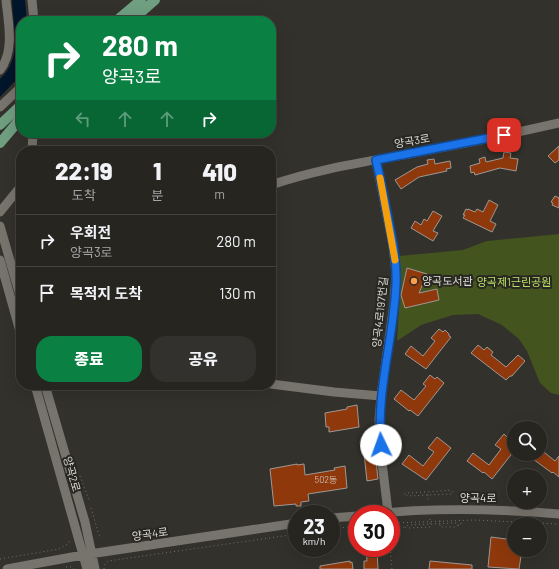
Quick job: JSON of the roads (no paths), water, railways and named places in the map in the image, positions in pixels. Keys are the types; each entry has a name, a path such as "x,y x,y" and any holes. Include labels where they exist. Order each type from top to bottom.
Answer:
{"main road":[{"path":"122,16 141,0"},
{"path":"137,16 155,0"},
{"path":"0,125 16,110"},
{"path":"0,135 16,121"},
{"path":"0,143 16,123"}],"street":[{"path":"0,70 6,60 9,48 6,0"},
{"path":"32,0 34,16"},
{"path":"0,107 16,92"},
{"name":"양곡3로","path":"276,183 307,174 444,148 559,123"},
{"name":"양곡4로197번길","path":"376,160 393,245 396,274 394,304 381,396 380,435 387,505"},
{"path":"0,212 16,192"},
{"path":"0,226 16,269"},
{"path":"0,260 16,317"},
{"path":"276,385 381,396"},
{"name":"양곡2로","path":"37,390 87,555 95,569"},
{"name":"양곡2로","path":"46,390 85,522 87,569"},
{"name":"양곡4로","path":"400,512 489,510 559,514"},
{"name":"양곡4로","path":"7,569 87,555 288,524"}],"water":[{"path":"12,0 25,0 27,16 16,16 16,80 0,97 0,79 12,62 15,31"}],"place":[{"name":"양곡도서관","path":"414,281"}],"park label":[{"name":"양곡제1근린공원","path":"514,282"}]}
